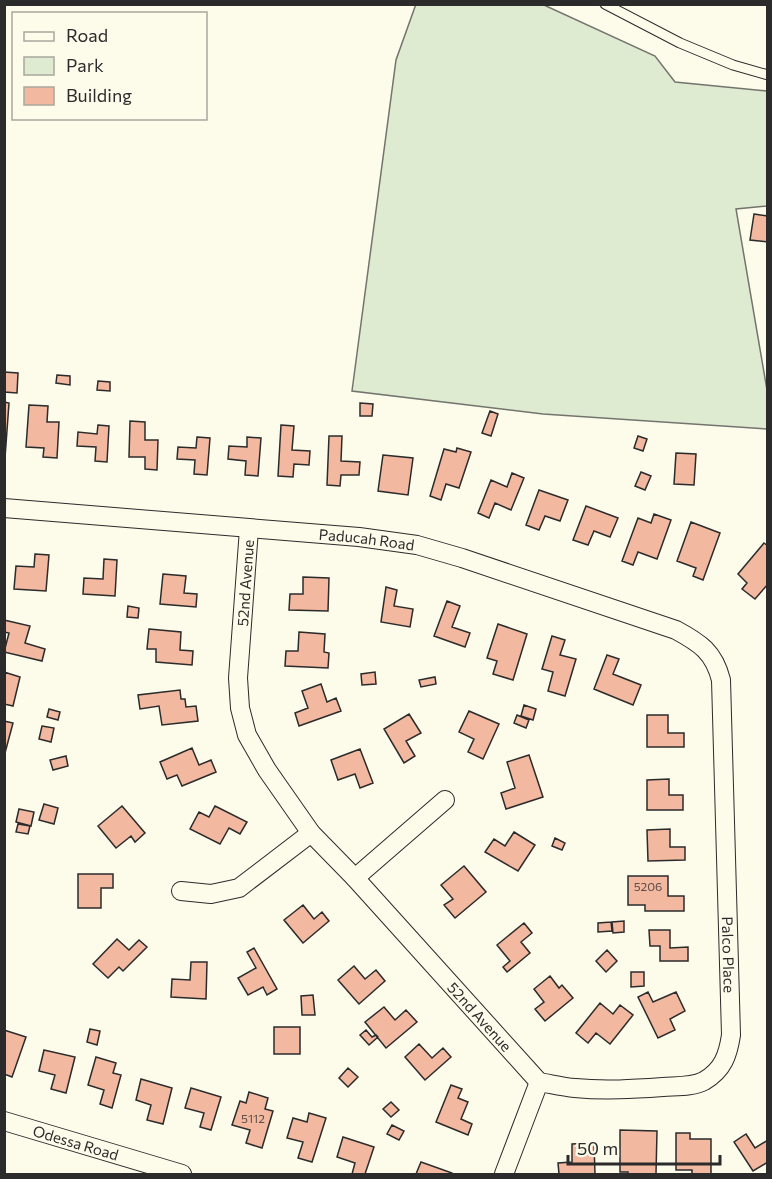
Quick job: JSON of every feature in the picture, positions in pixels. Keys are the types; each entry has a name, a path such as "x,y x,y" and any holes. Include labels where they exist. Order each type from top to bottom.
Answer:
{"street":[{"name":"Paducah Road","path":"4,508 359,537 417,545 485,565 664,626 688,637 710,653"},
{"name":"52nd Avenue","path":"249,529 238,678 240,708 247,735 267,770 311,833 355,878 538,1082"},
{"name":"Palco Place","path":"538,1082 574,1088 614,1090 688,1085 701,1083 711,1077 722,1066 728,1054 731,1024 721,680 717,664 710,653"},
{"path":"355,878 445,800"},
{"path":"181,891 211,894 239,888 311,833"},
{"path":"504,1174 538,1082"},
{"name":"Odessa Road","path":"4,1121 182,1174"}],"lane":[{"path":"605,4 680,43 733,65 768,75"}],"green space":[{"path":"416,4 544,5 655,56 675,82 767,91 767,206 736,209 767,390 767,429 543,414 352,391 396,60"}],"building":[{"path":"754,214 768,216 768,242 750,240"},
{"path":"4,372 18,373 17,393 4,392"},
{"path":"57,375 70,376 70,385 56,383"},
{"path":"98,381 110,382 110,391 97,390"},
{"path":"4,402 9,403 5,458 4,458"},
{"path":"360,403 373,404 372,416 360,416"},
{"path":"29,405 48,406 47,422 59,422 57,458 43,457 44,448 26,447"},
{"path":"490,411 498,414 491,436 482,433"},
{"path":"130,421 145,422 145,440 158,440 157,470 145,469 145,457 129,457"},
{"path":"98,425 109,426 107,462 95,461 96,447 77,446 78,432 97,434"},
{"path":"281,425 294,426 292,450 310,451 309,465 294,464 293,477 278,476"},
{"path":"329,436 342,436 341,461 360,462 359,475 341,475 340,486 327,485"},
{"path":"638,436 647,439 643,451 634,448"},
{"path":"197,437 210,438 207,475 194,474 195,460 177,459 178,447 196,448"},
{"path":"247,437 261,438 258,476 245,475 246,461 228,459 229,446 247,447"},
{"path":"457,448 471,452 459,488 446,484 441,500 430,496 444,449 456,452"},
{"path":"676,453 696,454 694,485 674,484"},
{"path":"383,455 413,458 408,495 378,491"},
{"path":"641,472 651,476 645,490 635,486"},
{"path":"512,473 524,478 511,510 495,503 489,518 478,513 491,480 507,487"},
{"path":"539,490 568,500 560,521 545,516 539,530 526,525"},
{"path":"586,506 618,518 610,537 594,531 588,545 573,540"},
{"path":"654,514 671,520 657,559 638,552 633,565 622,561 638,518 651,523"},
{"path":"691,522 720,533 703,580 693,576 696,568 677,561"},
{"path":"764,543 768,546 768,584 755,599 742,589 747,583 738,574"},
{"path":"35,554 49,555 46,591 14,589 16,566 34,567"},
{"path":"104,559 117,560 115,596 83,594 84,578 103,579"},
{"path":"163,574 186,576 184,593 197,594 196,607 160,604"},
{"path":"303,577 329,578 328,611 289,610 290,594 303,594"},
{"path":"386,587 397,590 394,606 413,609 410,627 381,622"},
{"path":"447,601 460,606 452,627 470,633 465,647 434,636"},
{"path":"128,606 139,608 138,618 127,617"},
{"path":"4,620 30,626 25,643 45,649 42,661 4,652 9,633 4,632"},
{"path":"498,624 527,634 513,680 493,674 497,661 487,658"},
{"path":"149,629 181,632 180,650 193,651 192,665 156,662 156,649 147,649"},
{"path":"299,632 325,634 324,652 329,653 328,668 285,666 286,651 298,651"},
{"path":"552,636 565,640 560,655 576,659 565,696 548,691 553,672 542,669"},
{"path":"607,655 619,659 613,674 641,685 633,705 594,689"},
{"path":"4,672 20,677 13,706 4,704"},
{"path":"375,672 376,684 362,685 361,674"},
{"path":"435,677 436,684 421,687 419,680"},
{"path":"321,684 327,702 336,698 341,711 299,726 295,713 308,708 302,691"},
{"path":"180,690 181,699 185,699 186,707 196,706 198,721 162,725 159,706 140,709 138,695"},
{"path":"524,705 536,709 533,720 521,716"},
{"path":"49,709 60,712 58,720 47,717"},
{"path":"469,711 499,724 483,759 468,752 474,739 459,732"},
{"path":"409,714 421,733 406,741 415,756 404,763 384,729"},
{"path":"517,715 529,720 526,728 514,723"},
{"path":"647,715 668,715 668,733 684,733 684,747 647,747"},
{"path":"4,721 13,723 5,753 4,753"},
{"path":"42,726 54,728 51,742 39,739"},
{"path":"192,748 199,765 211,760 216,772 182,786 177,775 167,779 160,762"},
{"path":"360,749 373,783 360,788 355,774 338,780 331,760"},
{"path":"529,755 543,797 506,809 501,793 515,788 507,762"},
{"path":"66,756 68,766 53,770 50,760"},
{"path":"669,779 669,795 683,795 683,810 647,810 647,780"},
{"path":"44,804 58,808 54,824 39,820"},
{"path":"122,806 145,833 135,842 131,836 116,848 98,826"},
{"path":"215,806 247,822 240,834 229,828 220,844 190,829 199,812 209,817"},
{"path":"19,809 34,812 31,826 16,822"},
{"path":"18,824 30,826 28,834 16,832"},
{"path":"670,829 670,847 685,847 685,860 648,861 647,830"},
{"path":"514,832 535,845 518,871 485,852 494,839 505,846"},
{"path":"555,838 565,843 562,850 552,846"},
{"path":"464,866 486,892 455,918 444,905 453,899 441,885"},
{"path":"78,874 113,874 113,888 101,888 101,908 78,908"},
{"path":"628,876 668,876 668,896 684,896 684,911 645,911 645,905 628,905"},
{"path":"303,905 314,919 322,912 329,921 303,943 284,920"},
{"path":"624,921 624,932 613,933 612,922"},
{"path":"611,922 612,931 598,932 598,923"},
{"path":"524,923 532,933 521,942 530,953 507,972 503,967 510,961 497,945"},
{"path":"649,930 670,930 670,948 688,947 688,961 660,961 660,946 650,946"},
{"path":"117,939 129,950 139,940 147,947 123,971 119,967 108,978 93,964"},
{"path":"254,948 277,989 267,995 263,987 248,995 238,978 256,968 247,952"},
{"path":"607,950 617,961 606,972 596,961"},
{"path":"191,962 207,962 206,999 171,997 172,979 190,980"},
{"path":"354,966 365,979 376,970 385,981 359,1004 338,980"},
{"path":"631,972 644,972 644,986 631,987"},
{"path":"550,976 559,988 562,985 573,998 545,1021 535,1009 544,1002 534,989"},
{"path":"648,992 653,1002 676,992 685,1011 670,1019 675,1030 658,1038 638,997"},
{"path":"313,995 315,1015 302,1015 301,996"},
{"path":"600,1003 613,1014 620,1005 633,1015 610,1044 596,1033 588,1043 576,1033"},
{"path":"384,1007 395,1020 406,1010 417,1022 386,1048 365,1022"},
{"path":"274,1027 300,1027 300,1054 274,1054"},
{"path":"90,1029 100,1031 97,1045 87,1042"},
{"path":"4,1030 26,1037 12,1077 4,1074"},
{"path":"366,1030 372,1037 376,1035 378,1037 369,1045 360,1035"},
{"path":"419,1044 432,1058 443,1048 451,1057 425,1080 405,1057"},
{"path":"44,1050 75,1057 66,1093 51,1089 55,1075 39,1071"},
{"path":"96,1057 116,1063 113,1073 121,1075 112,1108 100,1104 104,1090 88,1085"},
{"path":"348,1068 358,1077 348,1087 339,1078"},
{"path":"141,1079 172,1088 163,1124 147,1120 151,1105 136,1100"},
{"path":"451,1085 462,1089 458,1098 468,1102 461,1119 472,1124 468,1135 436,1122"},
{"path":"191,1088 221,1097 211,1130 200,1127 204,1113 185,1108"},
{"path":"249,1092 268,1098 265,1109 273,1111 262,1148 246,1143 250,1130 232,1125 240,1101 246,1103"},
{"path":"391,1102 399,1110 391,1117 383,1109"},
{"path":"309,1113 326,1118 312,1162 298,1158 303,1142 287,1138 293,1118 307,1122"},
{"path":"392,1125 404,1131 399,1140 387,1134"},
{"path":"620,1130 657,1131 656,1174 620,1172"},
{"path":"676,1133 690,1133 690,1139 711,1139 711,1174 692,1174 692,1170 676,1170"},
{"path":"746,1134 755,1148 768,1140 768,1162 753,1171 734,1142"},
{"path":"343,1137 374,1147 365,1174 352,1174 355,1163 337,1157"},
{"path":"594,1143 595,1174 559,1174 558,1163 572,1162 572,1144"},
{"path":"421,1162 452,1173 452,1174 416,1174"}]}
